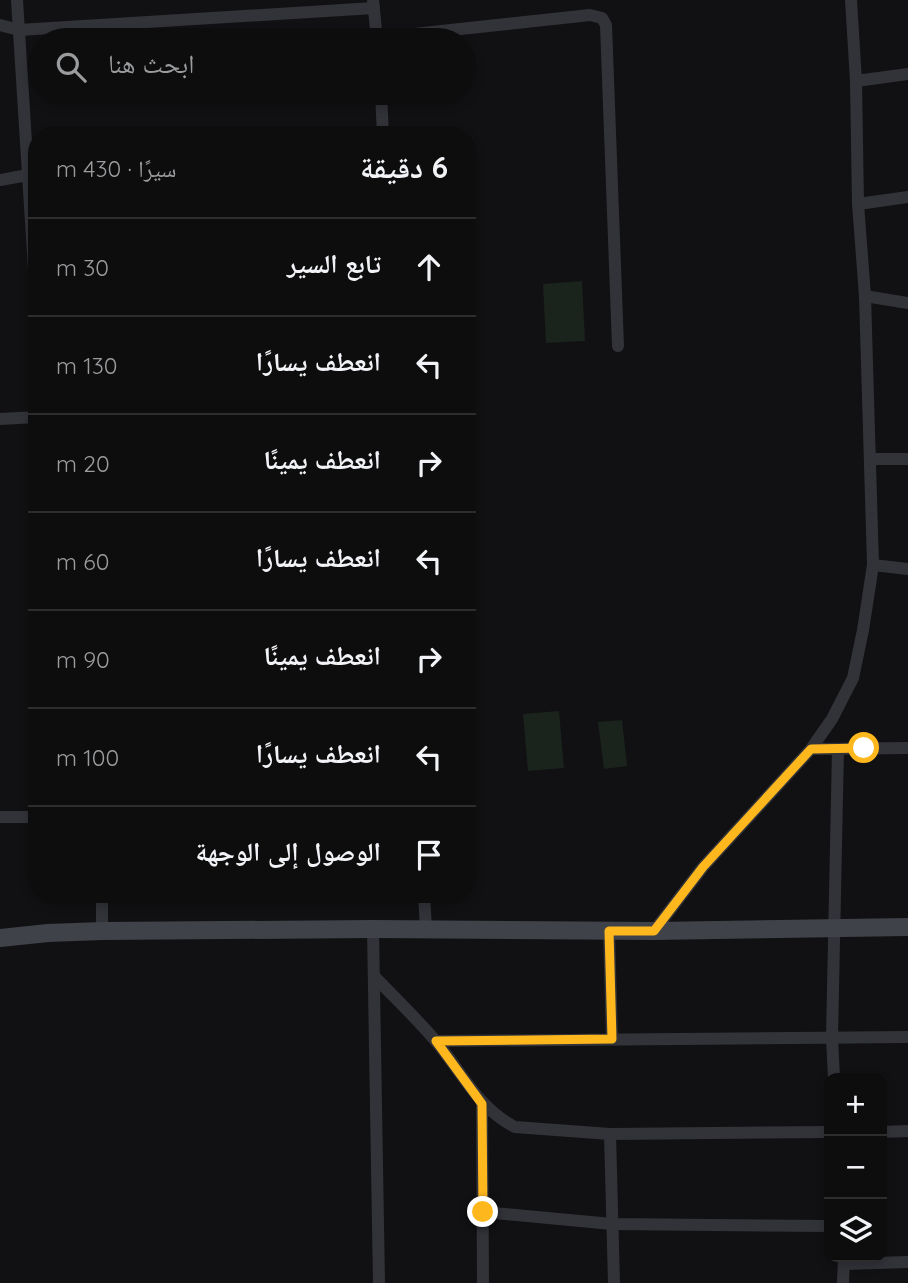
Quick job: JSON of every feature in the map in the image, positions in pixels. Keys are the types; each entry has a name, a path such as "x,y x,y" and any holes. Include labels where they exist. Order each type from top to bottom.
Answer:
{"street":[{"path":"0,180 28,175 17,0"},
{"path":"654,931 703,867 811,749 832,719 853,678 873,565 865,296 858,204 856,81 851,0"},
{"path":"46,28 374,4 376,28"},
{"path":"475,28 590,15 602,18 606,25 618,346"},
{"path":"0,25 28,29"},
{"path":"856,81 908,74"},
{"path":"382,105 383,126"},
{"path":"858,204 908,197"},
{"path":"865,296 908,303"},
{"path":"0,419 28,417"},
{"path":"870,459 908,459"},
{"path":"873,565 908,569"},
{"path":"811,749 908,748"},
{"path":"834,1073 832,1038 838,749"},
{"path":"0,817 28,817"},
{"path":"102,903 102,931"},
{"path":"425,903 426,929"},
{"path":"0,938 102,931 654,931 834,926 908,927"},
{"path":"373,929 379,1283"},
{"path":"609,931 612,1039"},
{"path":"374,976 436,1041 482,1104 515,1127 610,1134 824,1132"},
{"path":"436,1041 908,1037"},
{"path":"482,1104 483,1283"},
{"path":"887,1132 908,1131"},
{"path":"610,1134 614,1283"},
{"path":"483,1212 612,1224 824,1226"},
{"path":"887,1261 908,1262"},
{"path":"843,1283 844,1262"}],"shaded area":[{"path":"582,281 585,341 546,343 543,284"},
{"path":"559,711 564,768 528,771 523,714"},
{"path":"622,720 627,766 604,769 598,722"}],"route":[{"path":"483,1212 482,1104 436,1041 612,1039 609,931 654,931 703,867 811,749 864,748"}]}
